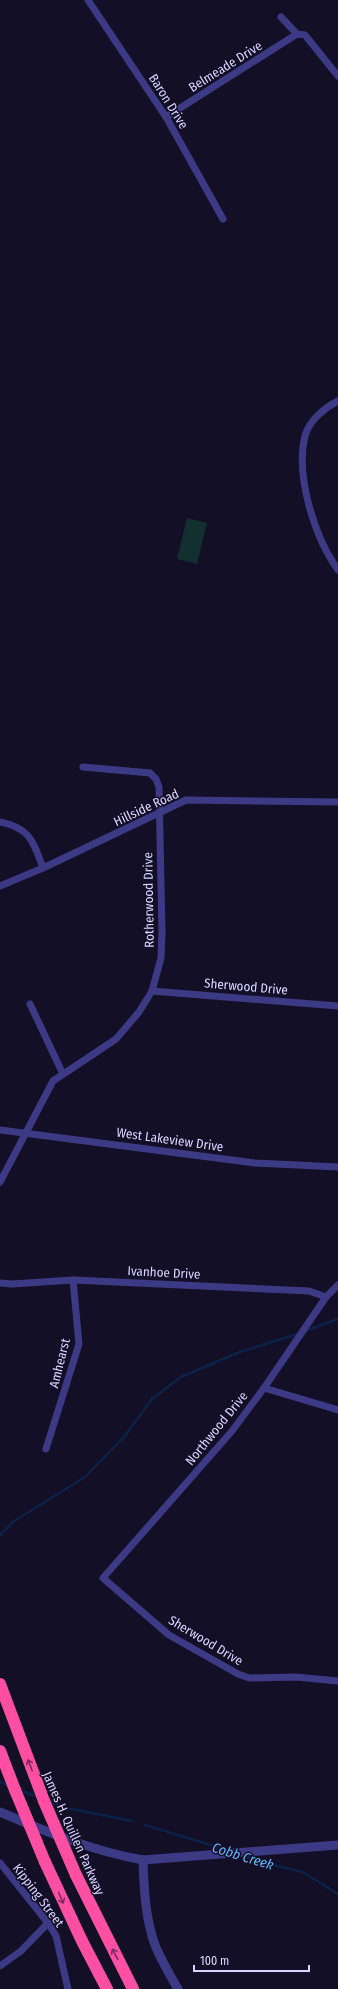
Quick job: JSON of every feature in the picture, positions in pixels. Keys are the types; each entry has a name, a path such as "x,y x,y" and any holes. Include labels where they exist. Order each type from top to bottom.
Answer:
{"highway":[{"name":"James H. Quillen Parkway","path":"0,1684 44,1801 76,1875 133,1989"},
{"path":"0,1751 46,1862 82,1942 107,1989"}],"street":[{"name":"Baron Drive","path":"88,0 166,117 223,219"},
{"path":"280,17 297,34 305,35 338,76"},
{"name":"Belmeade Drive","path":"166,117 297,34"},
{"path":"338,401 324,410 310,426 306,436 304,448 306,488 315,526 328,554 338,570"},
{"name":"Rotherwood Drive","path":"0,1182 53,1081 116,1039 139,1012 152,991 160,958 162,932 158,814 159,787 156,779 150,773 83,767"},
{"name":"Hillside Road","path":"0,886 43,868 186,800 338,802"},
{"path":"0,822 22,829 30,836 43,868"},
{"name":"Sherwood Drive","path":"152,991 338,1006"},
{"path":"30,1004 63,1074"},
{"name":"West Lakeview Drive","path":"0,1130 27,1132 255,1163 338,1167"},
{"name":"Ivanhoe Drive","path":"0,1283 12,1284 73,1280 309,1291 326,1297"},
{"name":"Amhearst","path":"46,1449 79,1344 73,1280"},
{"name":"Northwood Drive","path":"103,1578 232,1431 264,1388 326,1297 338,1285"},
{"path":"264,1388 338,1410"},
{"name":"Sherwood Drive","path":"103,1578 169,1635 238,1674 249,1678 296,1677 338,1680"},
{"path":"0,1812 45,1832 90,1848 114,1855 143,1860 338,1845"},
{"path":"143,1860 146,1914 150,1930 155,1946 178,1989"},
{"name":"Kipping Street","path":"0,1863 48,1923 56,1936 68,1989"},
{"path":"0,1966 21,1951 48,1923"}],"green space":[{"path":"187,518 207,523 197,564 177,559"}],"waterway":[{"path":"305,1331 338,1319"},
{"path":"0,1535 14,1521 85,1477 124,1437 152,1399 181,1377 237,1353 300,1333"},
{"name":"Cobb Creek","path":"0,1782 9,1786"},
{"name":"Cobb Creek","path":"20,1790 37,1797"},
{"name":"Cobb Creek","path":"49,1801 67,1808 132,1821"},
{"name":"Cobb Creek","path":"145,1825 227,1850"},
{"name":"Cobb Creek","path":"243,1856 303,1872 338,1894"}]}
